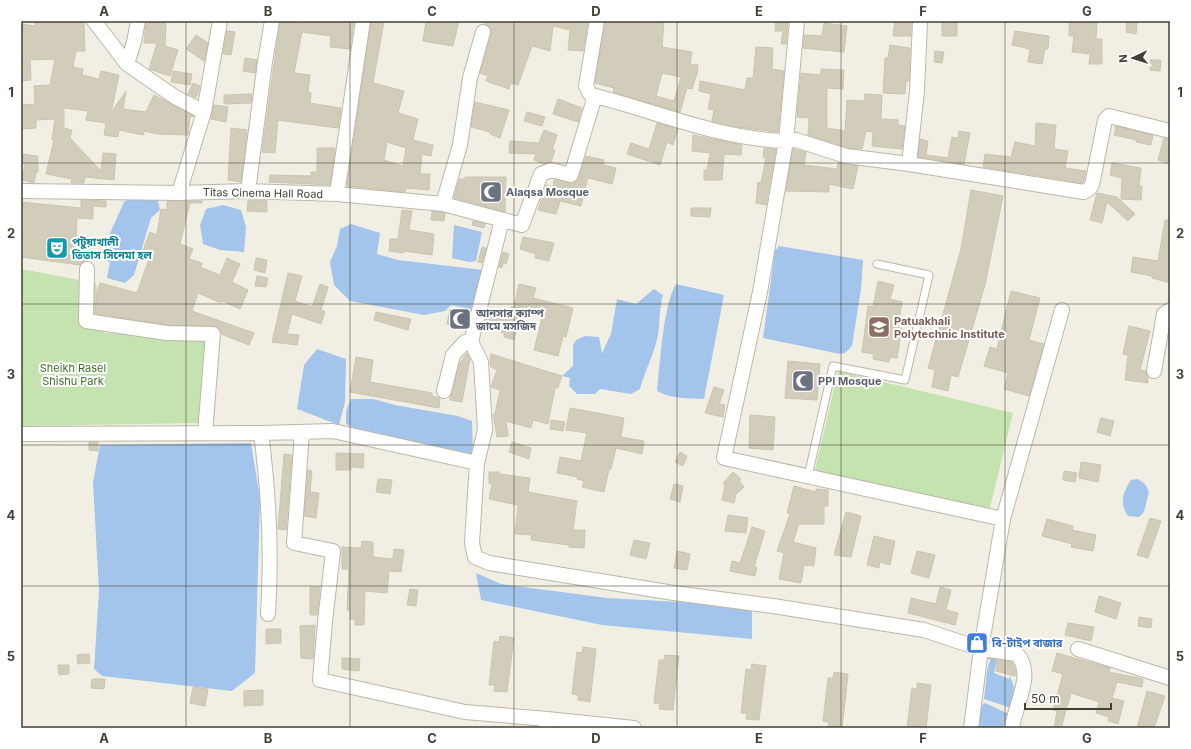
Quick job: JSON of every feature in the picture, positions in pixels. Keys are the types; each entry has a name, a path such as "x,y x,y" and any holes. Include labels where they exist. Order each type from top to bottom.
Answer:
{"street":[{"path":"94,21 126,64 175,97 204,112"},
{"path":"126,64 134,42 138,21"},
{"path":"179,193 204,112 220,21"},
{"path":"248,191 272,21"},
{"path":"337,194 363,21"},
{"path":"596,21 586,86 590,94 714,132 762,140 796,140 846,156 909,164 1084,192 1090,190 1092,185 1105,120 1109,116 1170,131"},
{"path":"797,21 786,140 760,292 724,458 1003,519"},
{"path":"909,164 917,91 920,21"},
{"path":"443,204 460,145 470,78 483,32"},
{"name":"Titas Cinema Hall Road","path":"21,191 179,193 248,191 337,194 443,204 522,225 542,174 551,170 571,174 595,96"},
{"path":"502,220 471,342 481,362 485,430 477,463 472,543 475,557 489,563 674,593 773,606 924,630 981,650 1017,654 1023,660 1025,670 1012,728"},
{"path":"87,269 86,321 167,333 213,334 205,433"},
{"path":"972,728 981,650 1003,519 1062,310"},
{"path":"1154,371 1164,314 1170,310"},
{"path":"444,391 453,355 465,342 471,342"},
{"path":"21,434 333,432 477,463"},
{"path":"261,433 267,476 271,565 268,614"},
{"path":"302,433 294,543 333,551 320,680 465,712 547,723 634,728"},
{"path":"1078,649 1170,678"}],"lane":[{"path":"808,476 833,366 905,380 929,275 876,264"}],"green space":[{"name":"Sheikh Rasel Shishu Park","path":"21,269 96,283 104,333 206,339 199,423 21,426"},
{"path":"838,371 1013,413 989,512 815,470"}],"water":[{"path":"157,196 160,210 151,218 134,275 125,283 107,278 110,262 105,260 107,240 124,202 130,198"},
{"path":"223,205 241,210 246,227 244,252 220,250 203,244 200,225 206,209"},
{"path":"351,224 380,233 377,254 398,260 483,270 475,310 451,305 445,311 424,315 350,301 334,285 330,262 337,246 340,229"},
{"path":"454,225 482,232 476,261 469,262 452,258"},
{"path":"779,246 863,260 861,289 852,346 845,353 840,354 763,338 775,251"},
{"path":"676,284 724,295 704,399 674,397 657,391 665,320 668,306"},
{"path":"654,289 663,295 658,335 640,389 631,394 600,389 595,394 577,394 569,386 570,378 562,376 573,366 573,345 576,340 585,336 599,337 602,353 611,334 617,299 636,304"},
{"path":"317,349 346,359 345,402 339,425 297,409 304,365"},
{"path":"351,399 373,399 395,405 458,416 472,421 473,454 407,443 354,428 346,424 346,411"},
{"path":"251,443 260,499 255,673 232,691 102,676 94,669 99,591 93,483 100,445"},
{"path":"1138,479 1145,484 1149,492 1144,512 1139,517 1128,516 1123,502 1124,493 1131,480"},
{"path":"476,573 501,584 607,598 752,606 752,639 602,625 481,600"},
{"path":"991,657 998,658 994,673 1009,679 1010,676 1014,687 1011,708 984,699 987,671"},
{"path":"985,703 1011,715 1007,728 979,728 981,706"}],"building":[{"path":"35,21 84,21 85,51 76,51 73,67 83,69 82,75 99,79 101,71 119,75 111,113 126,91 123,109 146,112 154,95 194,116 190,117 188,135 157,134 144,131 143,135 119,130 118,137 104,135 106,123 86,120 88,111 64,108 64,128 72,130 70,138 101,171 103,153 116,154 114,180 85,177 84,183 71,183 72,179 46,174 54,140 52,140 55,119 36,120 36,128 21,129 21,105 35,104 34,86 50,85 55,59 30,60 31,80 21,81 21,24 35,26"},
{"path":"280,21 305,24 305,21 354,21 350,49 330,47 331,36 302,32 294,73 310,75 308,92 311,93 310,103 341,108 338,128 278,120 275,153 262,152"},
{"path":"371,21 384,21 373,83 404,91 398,113 418,119 413,140 433,145 431,156 422,154 420,174 430,174 429,190 406,188 405,192 347,186","holes":["387,142 406,148 403,166 384,160"]},
{"path":"426,21 459,21 453,46 423,41"},
{"path":"485,21 588,21 583,51 568,50 570,30 553,26 550,51 532,46 518,85 511,83 509,89 486,81 488,76 480,73 492,31 489,26 484,24"},
{"path":"605,21 664,21 662,47 692,52 690,64 698,65 697,74 692,89 687,88 680,112 613,92 614,88 595,83","holes":["662,73 681,77 674,101 656,96"]},
{"path":"776,21 788,21 786,44 781,44 783,31 775,31"},
{"path":"895,21 911,21 911,36 893,36"},
{"path":"942,21 957,21 957,36 942,36"},
{"path":"1069,21 1097,22 1096,39 1102,39 1102,64 1089,64 1090,54 1072,52 1074,36 1069,36"},
{"path":"1127,21 1137,21 1136,34 1126,32"},
{"path":"146,22 166,23 165,46 178,50 170,76 149,69 157,43 144,43"},
{"path":"824,23 847,26 844,52 803,48 804,35 822,36"},
{"path":"227,31 235,32 231,55 223,54"},
{"path":"1015,31 1049,36 1048,49 1045,49 1042,64 1028,62 1030,49 1012,45"},
{"path":"196,35 208,43 204,61 186,49"},
{"path":"890,45 910,48 909,81 906,81 905,94 883,93 885,58 888,58"},
{"path":"756,47 773,48 772,69 784,71 778,132 738,127 712,121 714,110 708,109 711,94 699,91 700,81 745,90 747,78 753,78"},
{"path":"935,51 944,52 942,63 934,62"},
{"path":"245,58 257,60 255,73 243,71"},
{"path":"1150,60 1161,60 1160,71 1150,70"},
{"path":"821,69 844,70 843,89 827,88 827,128 845,131 847,100 864,101 865,94 882,95 881,119 898,120 898,125 905,126 902,149 872,146 873,132 866,131 862,149 848,148 808,135 809,118 797,117 801,73 821,75"},
{"path":"173,71 192,74 190,85 171,82"},
{"path":"193,83 200,86 196,98 188,94"},
{"path":"252,94 251,103 224,104 224,95"},
{"path":"558,99 582,108 578,122 553,114"},
{"path":"475,102 509,110 500,138 490,134 490,132 471,127"},
{"path":"214,105 228,107 226,122 211,119"},
{"path":"527,112 545,117 542,126 524,121"},
{"path":"657,123 678,129 673,145 667,142 660,165 627,154 631,143 649,149"},
{"path":"1036,123 1056,125 1054,149 1068,151 1065,168 1086,171 1083,183 983,167 985,154 1011,157 1015,142 1035,146"},
{"path":"1116,126 1153,135 1151,145 1114,135"},
{"path":"231,128 247,130 241,182 228,180"},
{"path":"544,130 557,135 552,150 555,150 551,162 544,164 534,160 536,154 509,153 510,141 539,143"},
{"path":"959,131 970,133 964,164 918,157 920,139 928,141 926,155 948,158 952,137 958,138"},
{"path":"693,135 742,145 741,155 724,154 722,180 704,180 704,170 707,170 710,153 692,151"},
{"path":"1164,138 1170,139 1170,164 1158,160"},
{"path":"317,148 335,148 330,185 269,182 270,175 311,176 311,172 317,172"},
{"path":"764,148 776,149 766,205 756,203 758,182 761,183 766,158 763,157"},
{"path":"793,149 806,152 804,165 837,169 838,163 858,166 853,189 829,184 829,192 786,191"},
{"path":"21,154 38,156 38,172 36,172 34,183 22,180 25,164 21,164"},
{"path":"586,156 604,160 603,165 616,168 612,184 588,178 581,206 560,201 556,214 538,210 546,185 553,187 554,180 569,183 577,181"},
{"path":"1112,163 1141,168 1139,186 1142,186 1141,200 1121,199 1122,178 1110,175"},
{"path":"465,177 506,177 505,212 454,198 459,179 465,179"},
{"path":"971,190 1003,196 985,285 958,377 951,375 948,391 932,387 935,370 928,368 961,249"},
{"path":"1097,193 1117,197 1135,214 1128,221 1107,202 1102,223 1090,220"},
{"path":"81,200 106,201 106,207 93,206 93,219 77,218 76,236 88,237 85,261 80,265 21,257 21,202 81,208"},
{"path":"248,200 267,200 267,212 247,211"},
{"path":"167,201 202,201 202,203 190,203 180,244 193,249 189,259 202,263 200,267 220,275 227,258 240,264 232,282 248,290 240,309 198,293 192,311 254,333 249,345 221,334 218,327 214,326 168,325 95,314 97,293 100,283 137,293 150,256 142,253 150,232 157,235 161,209 167,210"},
{"path":"691,208 711,208 710,217 691,216"},
{"path":"402,210 412,211 409,230 434,234 432,255 404,251 404,253 389,251 390,239 398,239"},
{"path":"432,211 445,213 444,221 431,220"},
{"path":"1165,220 1170,220 1170,283 1152,278 1152,276 1131,272 1133,257 1158,261"},
{"path":"473,221 485,224 484,228 472,225"},
{"path":"523,237 554,243 549,261 535,258 536,254 520,249"},
{"path":"482,247 486,248 482,263 478,262"},
{"path":"503,252 509,254 506,264 503,263 502,268 499,267"},
{"path":"256,258 267,260 265,273 254,270"},
{"path":"288,273 302,276 295,301 312,307 320,284 328,287 321,310 325,312 321,324 292,314 287,334 299,335 297,345 272,342"},
{"path":"257,276 268,278 266,287 255,286"},
{"name":"Patuakhali Polytechnic Institute","path":"878,281 894,285 890,299 902,302 898,328 902,328 897,358 890,357 889,362 873,359 874,354 862,352 868,306 873,307"},
{"path":"519,284 536,288 533,298 573,308 566,337 563,336 558,356 534,350 543,314 514,307"},
{"path":"1011,291 1040,298 1029,340 1044,344 1029,396 1004,389 1008,373 984,366 990,347 997,349"},
{"path":"511,307 522,309 514,340 504,337 504,333 483,327 489,308 510,313"},
{"name":"আনসার ক্যাম্প জামে মসজিদ","path":"450,309 470,313 466,328 447,324"},
{"path":"376,312 411,319 408,330 374,320"},
{"path":"1129,326 1150,331 1140,370 1146,371 1148,383 1125,380 1128,355 1123,354"},
{"path":"467,353 470,359 462,402 450,400 460,363"},
{"path":"491,354 562,376 558,388 555,388 548,424 533,420 531,428 506,421 508,436 497,437 493,414 495,414 500,390 491,387 497,370 490,366"},
{"path":"356,357 373,360 370,382 432,393 432,396 440,398 439,408 350,392"},
{"name":"PPI Mosque","path":"788,361 820,364 817,400 785,398"},
{"path":"714,387 724,390 719,404 725,405 723,417 705,413"},
{"path":"570,408 624,418 621,437 644,441 642,454 616,448 611,469 609,469 604,492 582,487 584,481 577,479 577,477 557,473 560,457 581,461 587,433 566,430"},
{"path":"750,415 775,417 773,450 749,448"},
{"path":"1101,418 1114,421 1110,436 1097,432"},
{"path":"551,420 565,422 563,431 550,429"},
{"path":"89,442 98,442 98,451 89,450"},
{"path":"512,442 531,448 529,459 509,452"},
{"path":"680,452 687,456 683,466 675,462"},
{"path":"336,453 364,454 363,468 351,467 351,470 336,470"},
{"path":"284,454 292,455 286,530 278,529"},
{"path":"1081,462 1101,465 1098,482 1079,478"},
{"path":"308,470 312,471 310,492 319,493 316,518 304,516"},
{"path":"1064,471 1077,473 1075,482 1063,480"},
{"path":"489,472 499,472 499,474 530,478 528,492 577,501 573,530 585,530 584,548 569,547 569,545 531,540 532,535 515,534 518,505 489,499 492,484 489,484"},
{"path":"733,472 741,479 739,481 744,487 736,494 734,503 722,500 725,485 723,483"},
{"path":"378,479 392,480 390,494 376,492"},
{"path":"674,484 683,486 680,502 670,499"},
{"path":"794,486 816,492 816,489 828,490 828,506 824,506 824,524 799,524 793,542 816,548 814,566 804,565 801,583 779,579 784,553 777,551 790,514 787,513"},
{"path":"846,512 861,516 851,557 834,555"},
{"path":"728,515 748,518 746,533 725,531"},
{"path":"1150,518 1161,521 1148,558 1137,555"},
{"path":"1047,519 1073,526 1072,530 1096,535 1093,551 1071,547 1072,544 1042,536"},
{"path":"752,527 765,531 754,567 757,567 755,576 730,571 732,561 740,563"},
{"path":"874,536 895,541 890,565 880,562 879,568 867,565"},
{"path":"634,540 650,543 646,559 630,555"},
{"path":"362,541 373,542 373,557 393,559 394,549 404,550 401,572 389,571 387,593 365,591 364,625 355,625 355,619 350,619 350,610 347,610 349,569 342,569 342,547 361,548"},
{"path":"677,551 690,554 687,570 674,568"},
{"path":"917,551 935,555 929,578 911,573"},
{"path":"310,587 320,587 317,615 310,615"},
{"path":"940,587 951,590 946,610 958,613 955,625 908,613 911,598 936,604"},
{"path":"410,589 418,590 416,606 407,605"},
{"path":"1099,596 1121,603 1116,619 1095,612"},
{"path":"1139,617 1152,619 1151,628 1138,626"},
{"path":"1068,623 1094,627 1091,641 1065,635"},
{"path":"315,625 313,659 301,658 300,626"},
{"path":"266,629 281,629 281,643 266,644"},
{"path":"500,636 514,638 507,692 494,691 495,685 489,685 494,641 499,642"},
{"path":"583,647 596,649 590,702 578,700 578,695 572,694 577,652 582,653"},
{"path":"1057,653 1110,668 1109,672 1143,679 1142,687 1117,682 1112,698 1124,701 1118,724 1108,721 1109,717 1096,713 1099,702 1071,693 1061,728 1054,728 1057,711 1053,710 1063,674 1052,671"},
{"path":"89,654 90,663 78,664 77,655"},
{"path":"665,655 679,656 673,710 659,709 660,704 654,703 659,660 664,660"},
{"path":"342,658 360,659 359,671 342,669"},
{"path":"998,660 1012,662 1016,671 1015,676 996,671"},
{"path":"752,664 766,666 759,720 746,719 747,713 741,713 746,669 751,670"},
{"path":"58,665 69,665 69,674 59,675"},
{"path":"834,672 848,674 842,728 828,727 829,722 823,721 828,678 833,678"},
{"path":"92,679 105,679 104,689 91,688"},
{"path":"917,683 931,685 926,728 907,728 912,688 917,689"},
{"path":"193,687 208,689 205,706 190,703"},
{"path":"263,690 263,705 244,706 244,691"},
{"path":"1147,691 1165,696 1154,728 1137,728"}],"place":[{"name":"Alaqsa Mosque","path":"491,192"},
{"name":"পটুয়াখালী তিতাস সিনেমা হল","path":"57,248"},
{"name":"আনসার ক্যাম্প জামে মসজিদ","path":"460,319"},
{"name":"Patuakhali Polytechnic Institute","path":"879,327"},
{"name":"PPI Mosque","path":"803,381"},
{"name":"বি-টাইপ বাজার","path":"977,643"}]}
